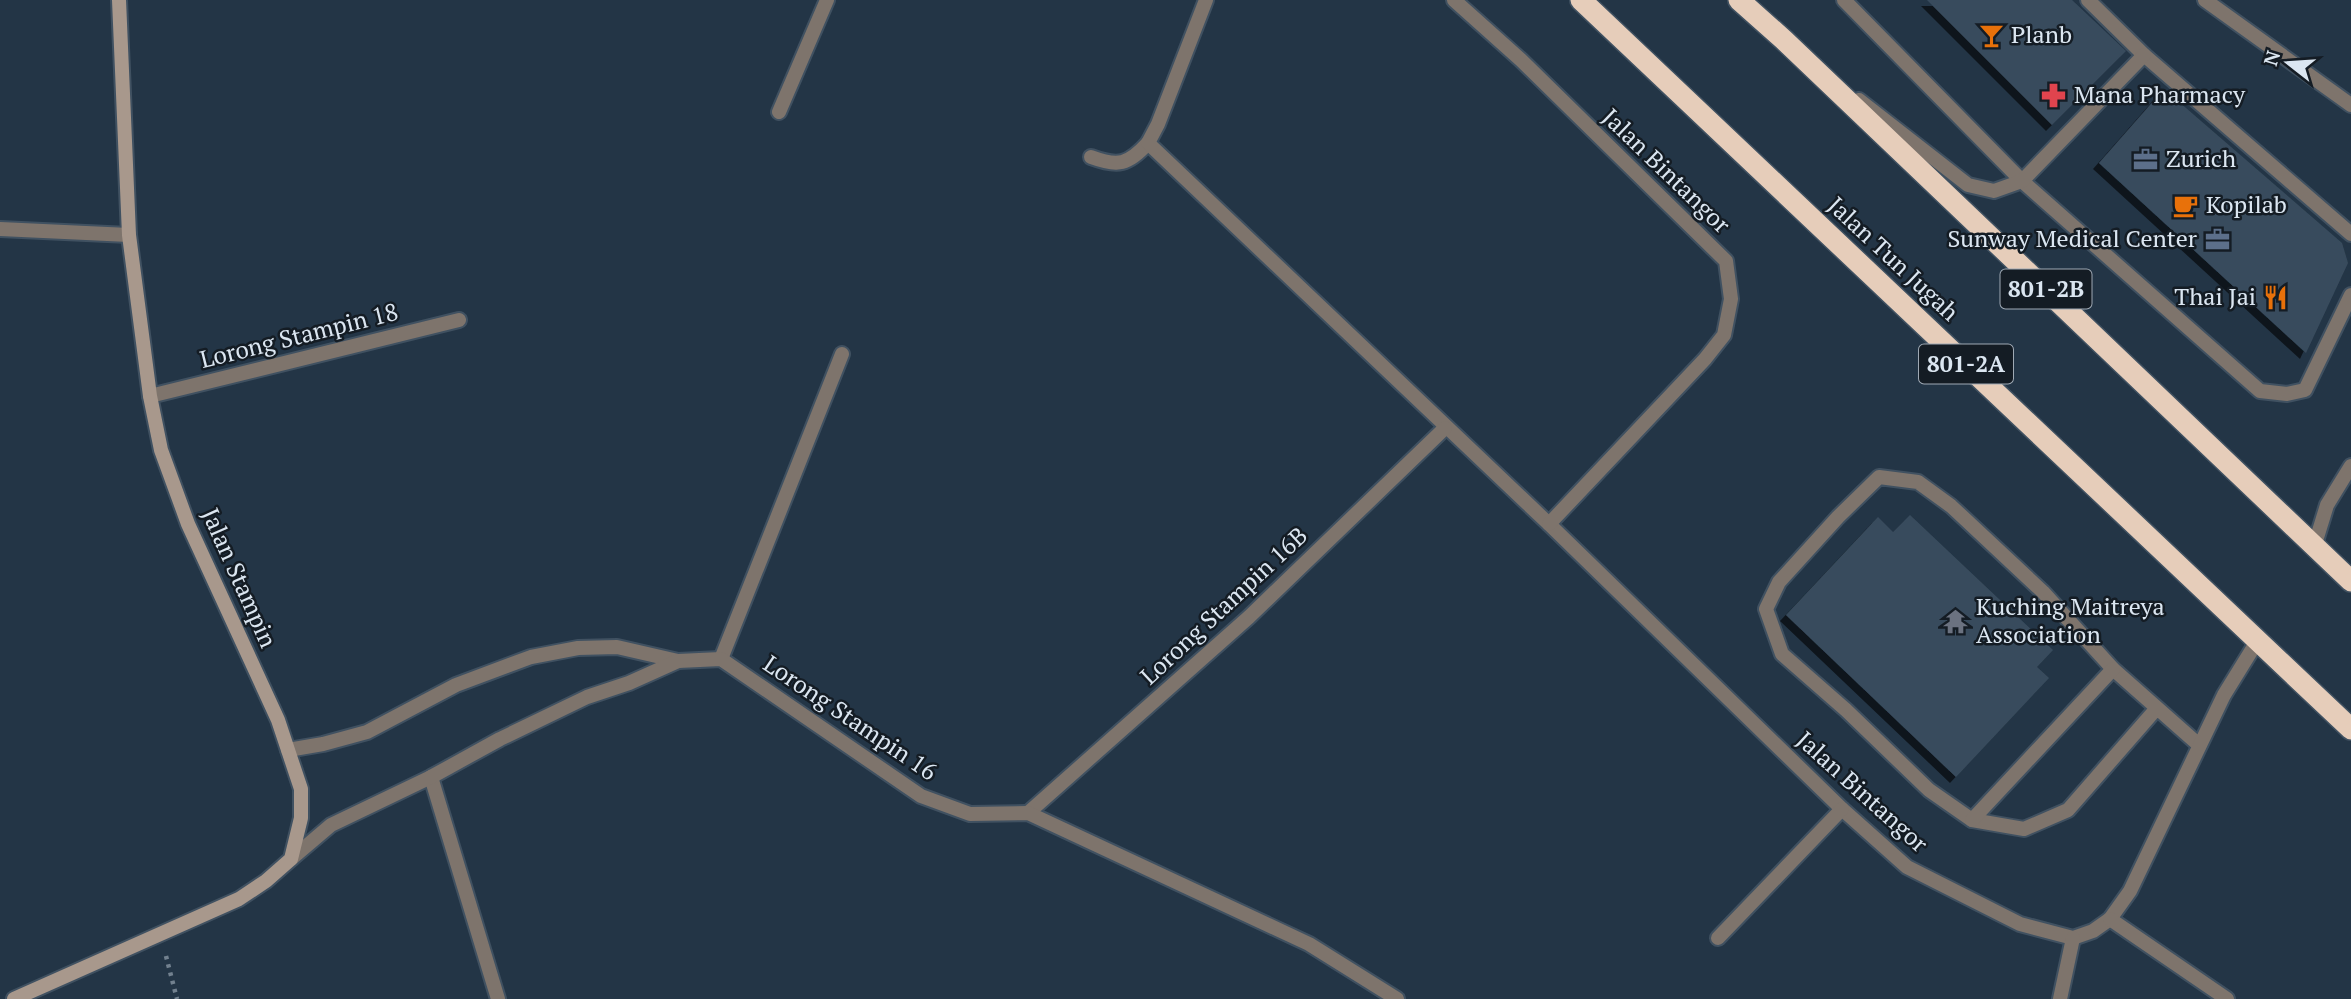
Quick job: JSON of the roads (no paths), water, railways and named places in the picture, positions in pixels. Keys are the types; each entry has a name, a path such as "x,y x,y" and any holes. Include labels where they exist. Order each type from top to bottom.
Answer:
{"highway":[{"name":"Jalan Tun Jugah","path":"1581,0 2351,729"},
{"name":"801-2B","path":"1740,0 2351,580"}],"street":[{"name":"Jalan Stampin","path":"119,0 129,234 150,396 161,450 188,524 278,720 301,789 301,818 291,859"},
{"path":"779,112 827,0"},
{"path":"1091,157 1105,162 1123,163 1136,157 1148,143 1158,124 1206,0"},
{"name":"Jalan Bintangor","path":"1454,0 1521,60 1726,261 1731,299 1724,335 1705,359 1549,524"},
{"path":"1844,0 2022,181 2260,391 2287,394 2305,390 2351,295"},
{"path":"2088,0 2144,55 2351,234"},
{"path":"2205,0 2351,105"},
{"path":"1784,40 1968,185 1994,191 2022,181 2144,55"},
{"name":"Jalan Bintangor","path":"1148,143 1549,524 1842,809 1907,867 2020,924 2073,937"},
{"path":"0,229 129,234"},
{"name":"Lorong Stampin 18","path":"150,396 459,320"},
{"path":"288,750 367,732 456,685 531,657 578,648 617,647 678,661 721,659 842,354"},
{"name":"Lorong Stampin 16B","path":"1028,813 1249,617 1445,428"},
{"path":"2315,544 2327,505 2351,467"},
{"path":"2157,708 2068,810 2024,829 1972,820 1929,790 1846,710 1782,654 1766,609 1779,582 1838,517 1880,477 1918,482 1951,506 2043,592 2113,669 2199,745"},
{"path":"2060,999 2073,937 2093,931 2110,919 2130,891 2224,695 2258,640"},
{"name":"Lorong Stampin 16","path":"721,659 921,796 970,814 1028,813 1309,944 1397,999"},
{"path":"14,999 239,899 266,881 331,825 431,778 500,738 587,697 629,683 678,661"},
{"path":"1972,820 2113,669"},
{"path":"431,778 498,999"},
{"path":"1717,938 1842,809"},
{"path":"2110,919 2227,999"}],"place":[{"name":"Planb","path":"1991,35"},
{"name":"Mana Pharmacy","path":"2054,95"},
{"name":"Zurich","path":"2146,159"},
{"name":"Kopilab","path":"2186,205"},
{"name":"Sunway Medical Center","path":"2217,239"},
{"name":"Thai Jai","path":"2276,297"},
{"name":"Kuching Maitreya Association","path":"1956,621"}]}
